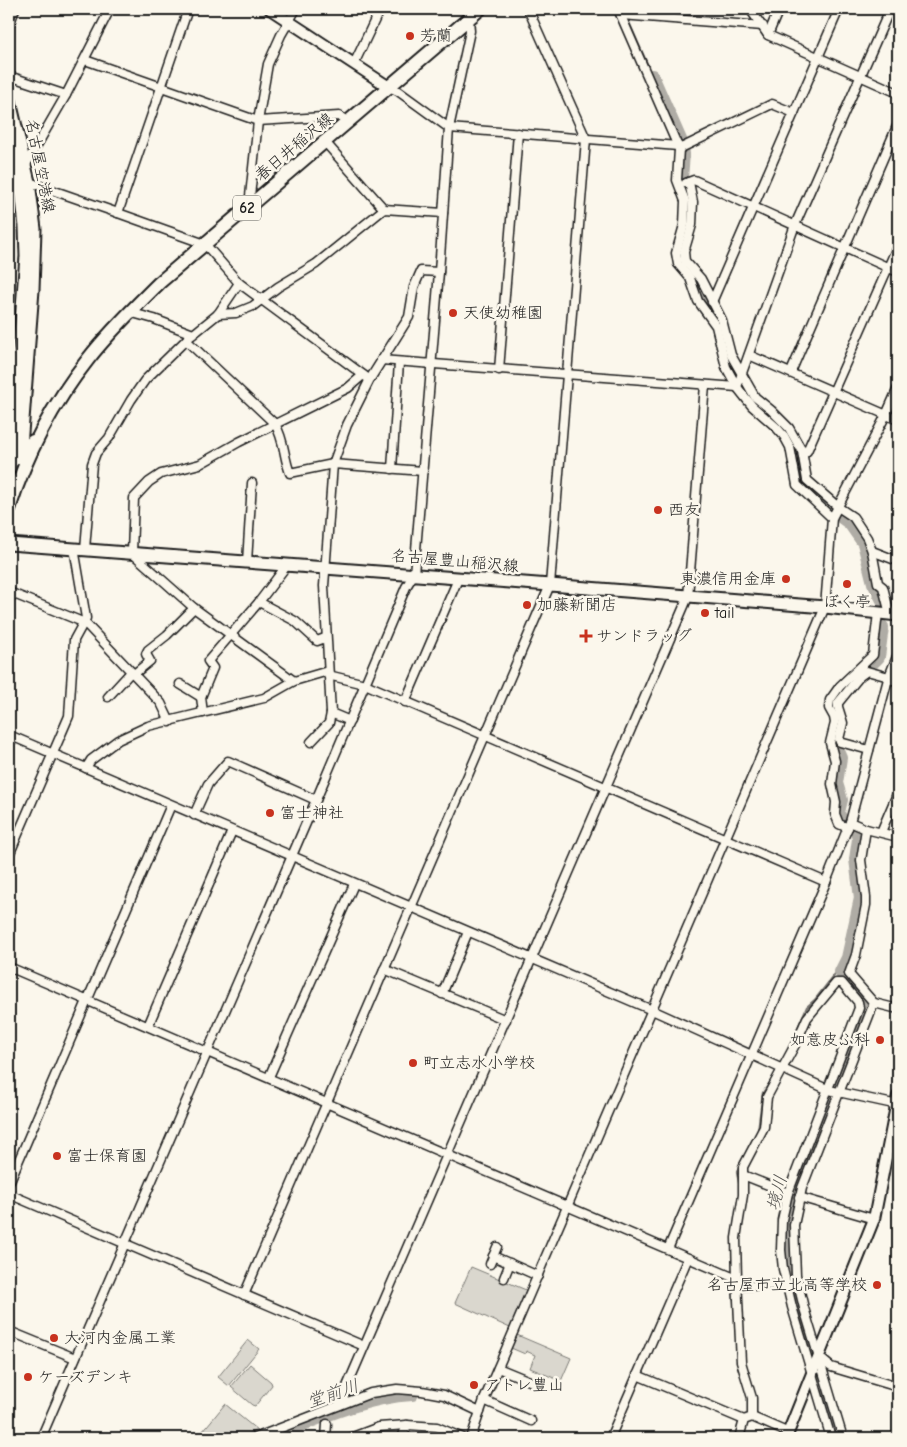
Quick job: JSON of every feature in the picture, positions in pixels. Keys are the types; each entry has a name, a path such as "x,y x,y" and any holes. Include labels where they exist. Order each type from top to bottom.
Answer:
{"main road":[{"name":"春日井稲沢線","path":"9,509 18,482 41,432 88,358 129,312 159,283 480,9"},
{"name":"名古屋空港線","path":"9,97 25,166 19,179 25,227 26,256 14,351 9,466"},
{"name":"名古屋空港線","path":"9,136 19,179 35,229 35,258 18,482"},
{"name":"春日井稲沢線","path":"9,466 41,432"},
{"name":"名古屋豊山稲沢線","path":"9,544 414,574 894,614"}],"street":[{"path":"9,26 15,9"},
{"path":"25,166 66,96 110,9"},
{"path":"118,212 188,9"},
{"path":"270,9 405,96 449,128 681,147 772,104 794,113"},
{"path":"252,203 250,196 258,121 268,64 296,9"},
{"path":"354,64 380,9"},
{"path":"244,1294 550,585 586,139 528,9"},
{"path":"750,9 768,35 898,93"},
{"path":"768,35 779,9"},
{"path":"712,302 839,9"},
{"path":"740,381 795,225 890,9"},
{"path":"620,13 632,16 763,26"},
{"path":"620,13 681,147 677,180 684,184 693,202 692,225 684,252 685,260 701,279 722,320 740,381 752,406 784,436 790,447 797,485 835,512 853,517 867,538 872,550 878,583 883,587 894,614"},
{"path":"41,1438 406,587 414,574 449,128 470,30 469,19"},
{"path":"85,60 258,121 339,116 349,122"},
{"path":"9,76 66,96"},
{"path":"791,372 898,124"},
{"path":"499,370 518,133"},
{"path":"325,142 384,209"},
{"path":"19,179 118,212 205,244 238,283 366,377"},
{"path":"684,184 694,180 898,272"},
{"path":"684,184 684,225 676,253 678,264 690,278 698,301 716,326 726,367 789,428 802,451 807,480 835,512"},
{"path":"218,314 236,313 253,306 278,287 316,264 384,209 443,213"},
{"path":"802,455 807,451 898,245"},
{"path":"294,681 194,608 132,553 134,498 149,482 161,474 200,464 366,377 381,360 409,317 414,287 421,271 439,272"},
{"path":"9,855 69,716 74,640 85,623 86,618 80,548 92,464 96,453 109,438 145,380 186,340 218,314 238,283"},
{"path":"129,312 154,319 193,334"},
{"path":"186,340 275,424 280,432 285,448 285,461 290,473 333,464 423,471"},
{"path":"749,355 898,420"},
{"path":"381,360 705,385 740,381"},
{"path":"392,469 399,362"},
{"path":"312,742 329,723 331,713 325,638 324,586 333,464 366,377"},
{"path":"339,1405 688,596 705,385"},
{"path":"470,1438 484,1400 825,607 835,512 898,388"},
{"path":"247,562 252,483"},
{"path":"872,550 898,561"},
{"path":"203,713 201,697 212,668 208,662 260,602 287,565"},
{"path":"405,702 458,579"},
{"path":"9,592 85,623 161,703 170,722"},
{"path":"260,602 295,621 317,641 325,638"},
{"path":"108,697 132,673 150,661 146,654 148,650 167,635 194,608"},
{"path":"878,613 874,655 840,686 830,700 829,708 835,723 830,744 835,761 832,784 836,802 835,814 839,824 898,837"},
{"path":"668,1249 849,825 889,678 898,654"},
{"path":"869,750 840,742 844,723 838,703 860,676 868,671 898,681"},
{"path":"86,768 91,760 118,740 148,726 264,698 294,681 328,673 365,684 826,882"},
{"path":"180,684 201,697"},
{"path":"331,713 350,721"},
{"path":"9,736 652,1010 834,1091 898,1102 874,1219 788,1435 752,1417 744,1420 637,1375"},
{"path":"194,815 208,784 228,761 316,800"},
{"path":"882,832 898,792"},
{"path":"9,1184 171,805"},
{"path":"866,829 861,860 866,905 856,955 849,974 874,1003 898,1009"},
{"path":"148,1026 232,831"},
{"path":"269,1077 354,884"},
{"path":"442,994 468,932"},
{"path":"9,966 668,1249 737,1282 787,1285"},
{"path":"384,970 506,1020"},
{"path":"752,1417 752,1398 740,1362 737,1282 736,1238 743,1195 743,1168 764,1127 767,1096 796,1043 807,1018 836,983 842,982 858,1002 860,1008 799,1197 794,1225 796,1275 831,1438"},
{"path":"843,1438 787,1285 781,1250 782,1220 788,1193 874,1003"},
{"path":"743,1175 788,1193"},
{"path":"9,1194 364,1346"},
{"path":"799,1197 874,1219"},
{"path":"490,1264 497,1248"},
{"path":"493,1256 538,1276"},
{"path":"504,1278 517,1257"},
{"path":"610,1438 688,1258"},
{"path":"9,1331 75,1358"},
{"path":"816,1365 831,1367 898,1387"},
{"path":"498,1368 537,1384"},
{"path":"255,1438 371,1393 397,1389 444,1395 480,1412"},
{"path":"484,1400 531,1421"},
{"path":"739,1438 744,1420"},
{"path":"326,1424 326,1438"},
{"path":"350,1438 379,1427 407,1425 437,1427 464,1438"},
{"path":"402,1438 407,1425"}],"shaded area":[{"path":"471,1267 526,1290 510,1328 455,1303"},
{"path":"517,1335 571,1358 561,1381 530,1368 535,1355 526,1351 525,1354 511,1348"},
{"path":"248,1340 259,1349 229,1386 218,1377"},
{"path":"250,1364 272,1385 255,1406 231,1387"},
{"path":"225,1404 257,1430 240,1438 199,1438 198,1437"}],"waterway":[{"path":"623,9 648,66"},
{"path":"652,76 681,142 683,154 681,178 688,195 688,227"},
{"path":"682,262 697,281 706,307 715,315 720,325 723,343 735,374 752,400 785,430 794,446 802,483 827,506 850,523 864,543 874,583 883,600"},
{"path":"845,822 840,819 838,812 841,800 836,783 840,758 834,744 839,723 833,700 856,673 870,665 878,657 882,627"},
{"name":"境川","path":"837,1438 791,1278 787,1246 788,1223 795,1190 866,1004 841,972 848,958 861,898 856,859 859,839 857,832"},
{"path":"792,1042 807,1007 815,1000 836,973 841,972"},
{"path":"758,1131 763,1093 774,1077"},
{"path":"740,1166 737,1172 740,1188"},
{"path":"735,1222 738,1208"},
{"path":"733,1262 733,1273"},
{"path":"733,1284 738,1360"},
{"name":"堂前川","path":"268,1438 357,1404 412,1394"}],"place":[{"name":"芳蘭","path":"410,36"},
{"name":"天使幼稚園","path":"453,313"},
{"name":"西友","path":"658,510"},
{"name":"東濃信用金庫","path":"786,579"},
{"name":"ぼく亭","path":"847,584"},
{"name":"加藤新聞店","path":"527,605"},
{"name":"tail","path":"705,613"},
{"name":"サンドラッグ","path":"586,636"},
{"name":"富士神社","path":"270,813"},
{"name":"如意皮ふ科","path":"880,1040"},
{"name":"町立志水小学校","path":"413,1063"},
{"name":"富士保育園","path":"57,1156"},
{"name":"名古屋市立北高等学校","path":"877,1285"},
{"name":"大河内金属工業","path":"54,1338"},
{"name":"ケーズデンキ","path":"28,1377"},
{"name":"アトレ豊山","path":"474,1385"}]}
